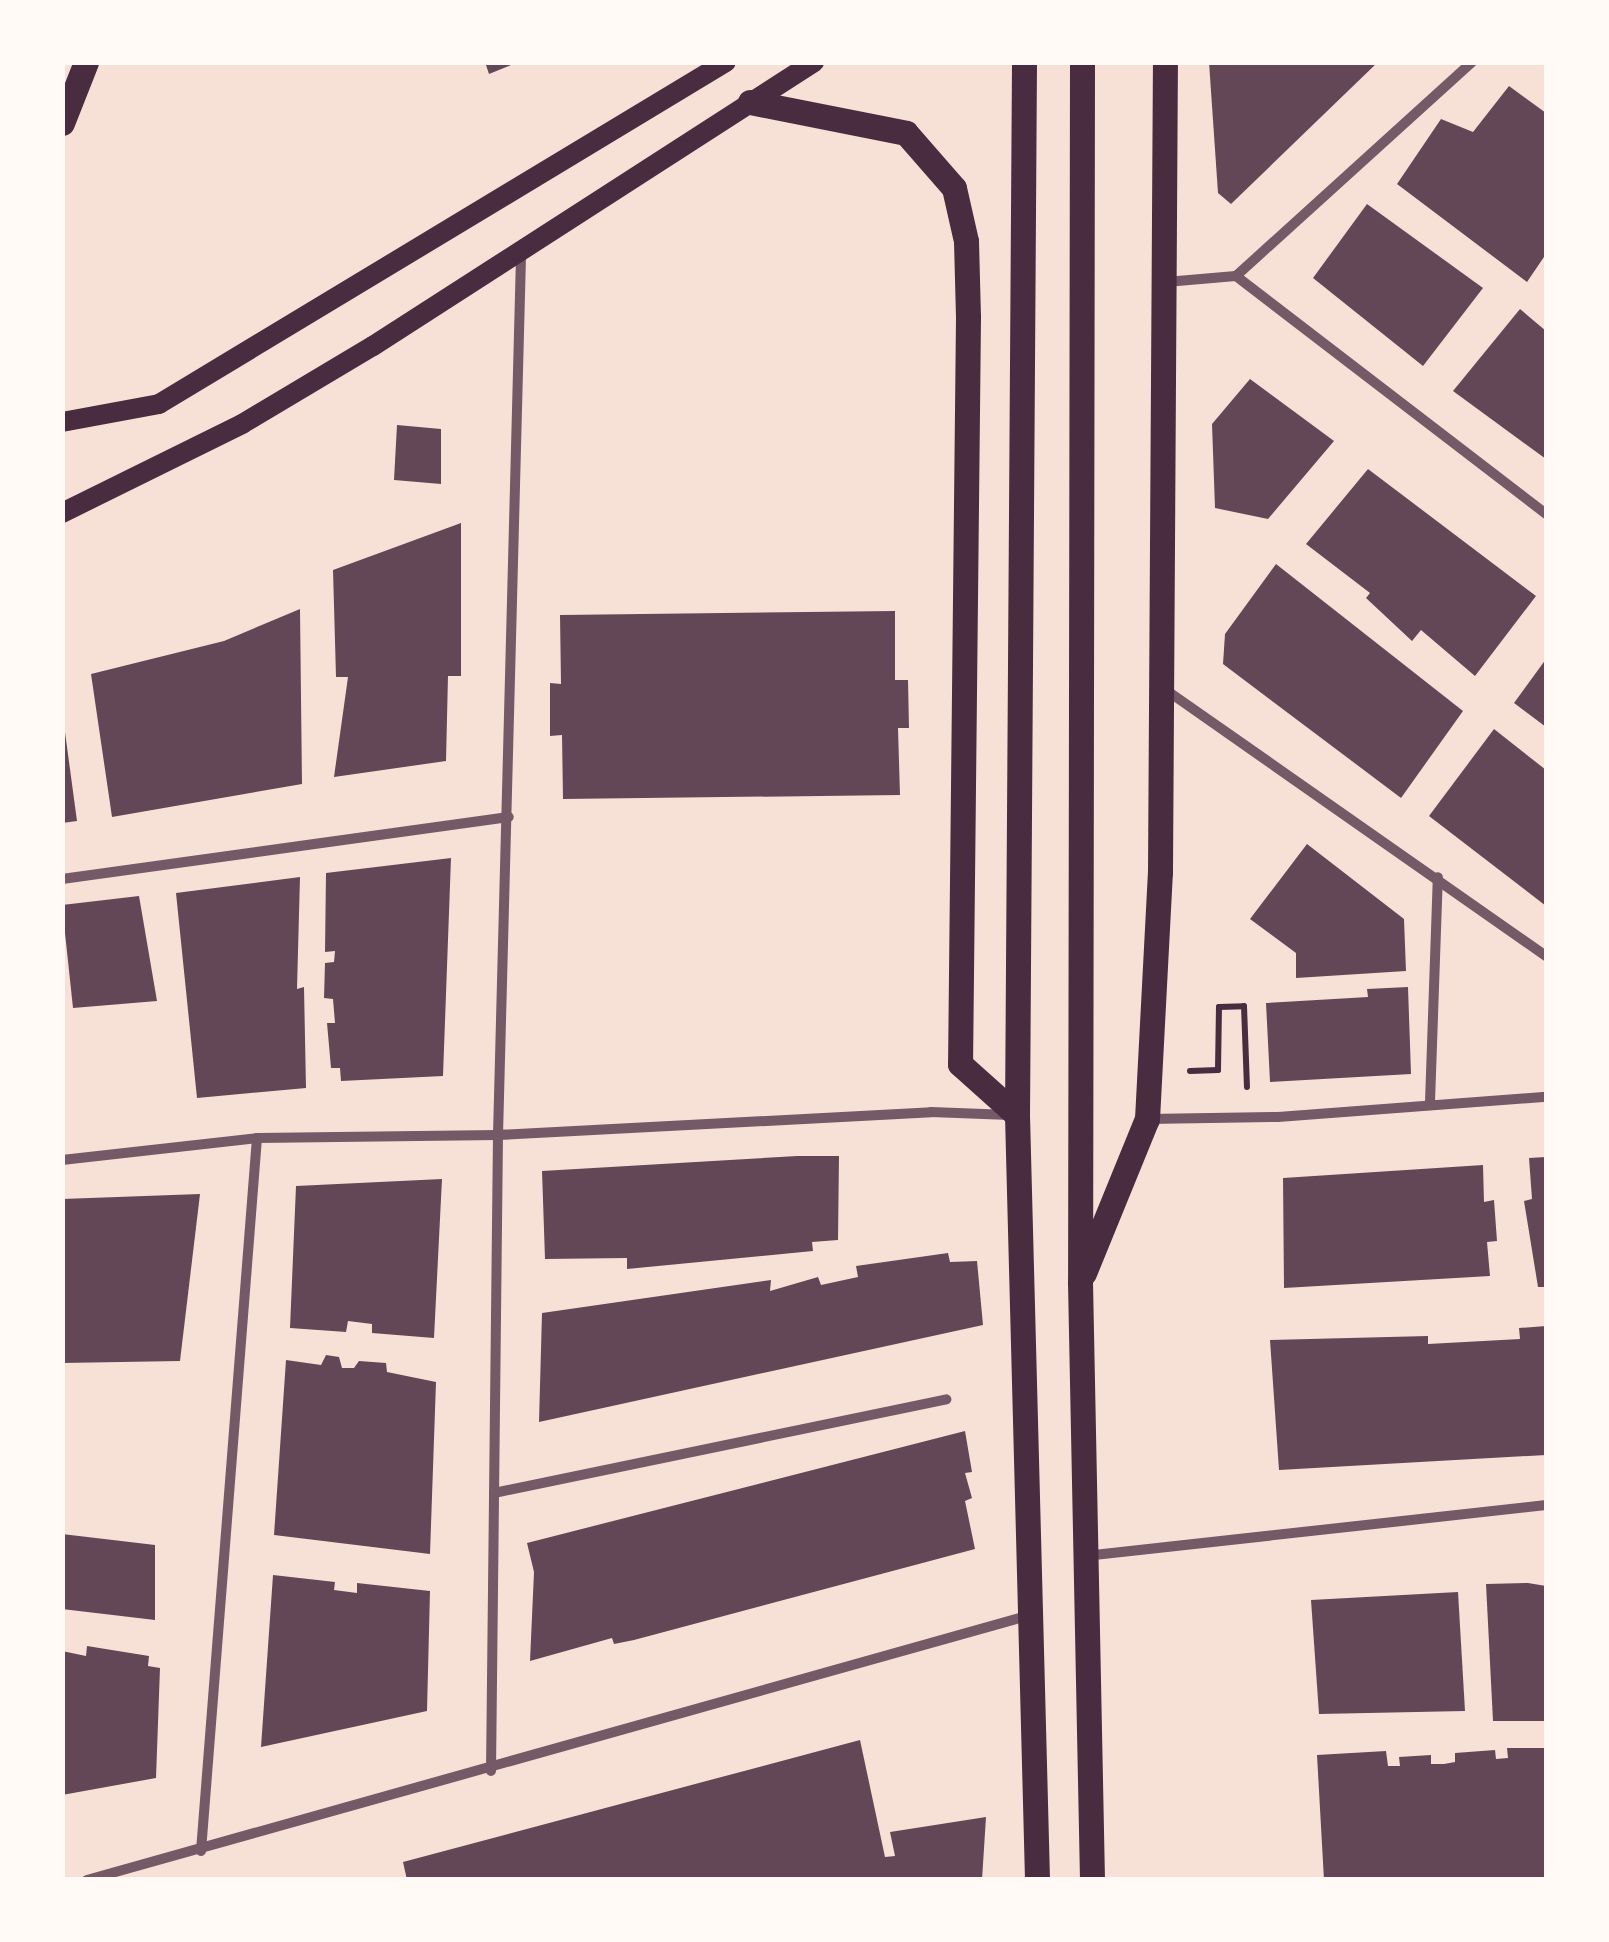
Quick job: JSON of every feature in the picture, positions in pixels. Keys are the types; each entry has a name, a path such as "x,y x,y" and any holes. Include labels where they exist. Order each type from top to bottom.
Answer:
{"main road":[{"path":"62,124 86,62"},
{"path":"62,422 159,404 726,62"},
{"path":"62,513 242,424 521,255 814,62"},
{"path":"1024,62 1018,1115 1037,1880"},
{"path":"1082,62 1080,1282 1092,1880"},
{"path":"1080,1282 1147,1119 1162,687 1160,283 1165,62"},
{"path":"750,102 906,134 954,188 966,241 968,317 960,1064 1018,1115"}],"street":[{"path":"1160,283 1236,276 1472,62"},
{"path":"491,1771 498,1135 510,817 521,255"},
{"path":"1236,276 1546,514"},
{"path":"1162,687 1546,956"},
{"path":"62,879 510,817"},
{"path":"1430,1102 1438,877"},
{"path":"1147,1119 1278,1118 1430,1102 1546,1098"},
{"path":"62,1160 257,1138 498,1135 824,1116 1018,1115"},
{"path":"201,1851 257,1138"},
{"path":"494,1492 946,1399"},
{"path":"1084,1556 1546,1505"},
{"path":"87,1880 491,1771 1028,1615"}],"path":[{"path":"1218,1070 1219,1007 1244,1006 1246,1080"}],"building":[{"path":"485,62 516,62 516,63 489,74"},
{"path":"1209,62 1378,62 1231,204 1218,193"},
{"path":"1509,86 1546,113 1546,254 1527,282 1397,184 1441,119 1473,132"},
{"path":"1367,204 1483,288 1423,366 1313,278"},
{"path":"1520,309 1546,331 1546,459 1453,391"},
{"path":"1250,379 1334,441 1268,519 1215,508 1212,424"},
{"path":"397,425 441,429 441,484 394,480"},
{"path":"1368,469 1536,596 1475,676 1421,630 1412,641 1366,598 1370,593 1306,544"},
{"path":"461,523 461,676 448,676 446,761 334,777 348,677 336,677 333,570"},
{"path":"1276,564 1463,711 1401,798 1223,664 1225,634"},
{"path":"300,609 302,784 112,817 91,674 224,641"},
{"path":"895,611 895,680 908,680 909,728 898,728 900,795 563,799 562,735 550,736 550,683 561,684 560,615"},
{"path":"1546,659 1546,727 1514,703"},
{"path":"62,710 77,821 62,823"},
{"path":"1494,729 1546,770 1546,906 1429,816"},
{"path":"1307,844 1404,919 1406,971 1296,978 1296,953 1250,919"},
{"path":"451,858 443,1076 341,1081 340,1068 331,1068 327,1023 335,1023 333,999 324,998 325,963 334,962 335,951 325,952 326,873"},
{"path":"300,877 297,989 304,987 306,1088 197,1098 176,893"},
{"path":"139,896 157,1001 73,1008 62,905"},
{"path":"1408,987 1411,1074 1270,1082 1266,1003 1368,997 1367,989"},
{"path":"839,1156 838,1240 812,1242 813,1251 627,1269 627,1258 545,1259 542,1171"},
{"path":"1546,1157 1546,1287 1538,1287 1524,1201 1532,1199 1529,1158"},
{"path":"1483,1165 1484,1202 1494,1200 1497,1241 1487,1242 1490,1276 1284,1288 1283,1178"},
{"path":"442,1179 434,1338 372,1333 372,1324 348,1321 346,1332 290,1328 296,1186"},
{"path":"200,1194 180,1361 62,1363 62,1199"},
{"path":"948,1253 950,1262 977,1261 983,1325 539,1422 542,1313 771,1280 770,1291 818,1277 821,1285 858,1277 856,1266"},
{"path":"1546,1326 1546,1455 1279,1470 1270,1340 1428,1336 1428,1344 1520,1339 1519,1328"},
{"path":"326,1355 339,1357 342,1368 354,1368 359,1361 386,1363 387,1372 436,1382 430,1554 274,1535 286,1360 321,1365"},
{"path":"965,1431 972,1472 965,1473 972,1498 965,1501 975,1549 634,1640 614,1644 612,1638 530,1661 534,1572 527,1543"},
{"path":"62,1534 155,1545 155,1620 62,1609"},
{"path":"273,1575 335,1582 334,1590 357,1593 357,1583 430,1591 427,1711 261,1747"},
{"path":"1486,1584 1546,1586 1546,1721 1493,1721"},
{"path":"1458,1592 1465,1711 1319,1714 1311,1600"},
{"path":"87,1646 149,1656 148,1666 160,1668 156,1778 62,1795 62,1651 86,1656"},
{"path":"860,1740 885,1857 895,1856 890,1832 986,1817 982,1880 407,1880 403,1862"},
{"path":"1507,1748 1546,1748 1546,1880 1324,1880 1317,1755 1386,1751 1388,1766 1400,1766 1399,1757 1431,1755 1431,1764 1444,1764 1455,1762 1455,1753 1495,1750 1496,1759 1508,1758"}]}
